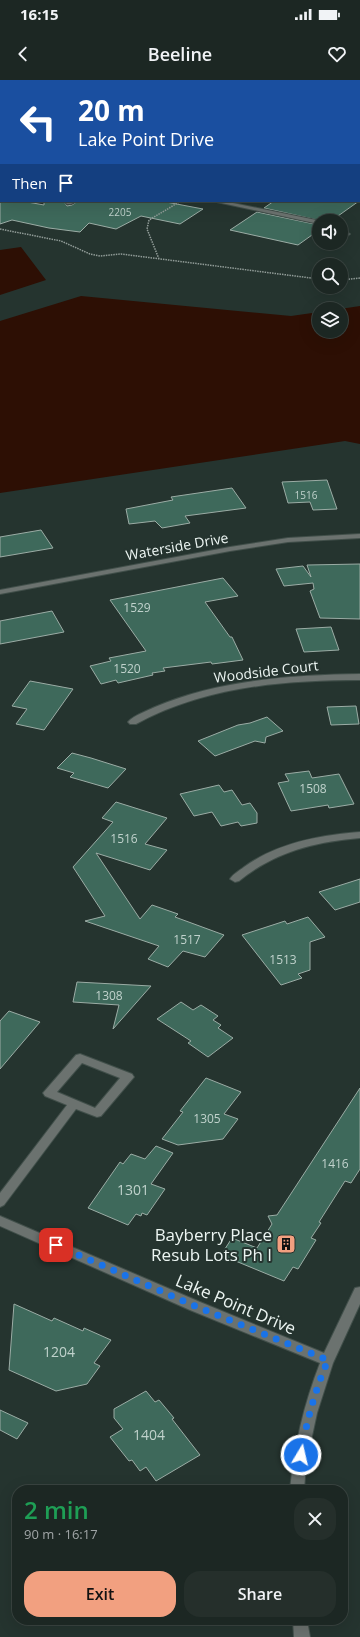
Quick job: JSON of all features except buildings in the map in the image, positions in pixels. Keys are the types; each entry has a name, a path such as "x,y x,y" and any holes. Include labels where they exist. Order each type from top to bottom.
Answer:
{"street":[{"path":"220,202 312,221"},
{"name":"Waterside Drive","path":"0,592 230,549 288,540 360,536"},
{"name":"Woodside Court","path":"133,722 170,703 224,689 270,682 360,677"},
{"path":"235,879 267,857 293,847 360,835"},
{"path":"80,1058 128,1076 97,1113 74,1104 49,1093 80,1058"},
{"path":"0,1202 74,1104"},
{"name":"Lake Point Drive","path":"0,1221 195,1306 328,1360"},
{"path":"298,1485 305,1431 322,1374 342,1324 360,1292"},
{"path":"301,1625 302,1637"}],"path":[{"path":"160,259 147,228 149,220 179,202"},
{"path":"0,229 61,241 90,254 100,256 121,254 312,278"},
{"path":"348,279 360,278"}],"shaded area":[{"path":"21,247 46,280 0,295 0,250"},
{"path":"81,296 291,316 312,313 312,338 348,338 348,308 360,306 360,444 345,441 0,493 0,321"}],"place":[{"name":"Bayberry Place Resub Lots Ph I","path":"286,1244"}],"route":[{"path":"56,1245 195,1306 328,1360 322,1374 305,1431 301,1455"}]}
